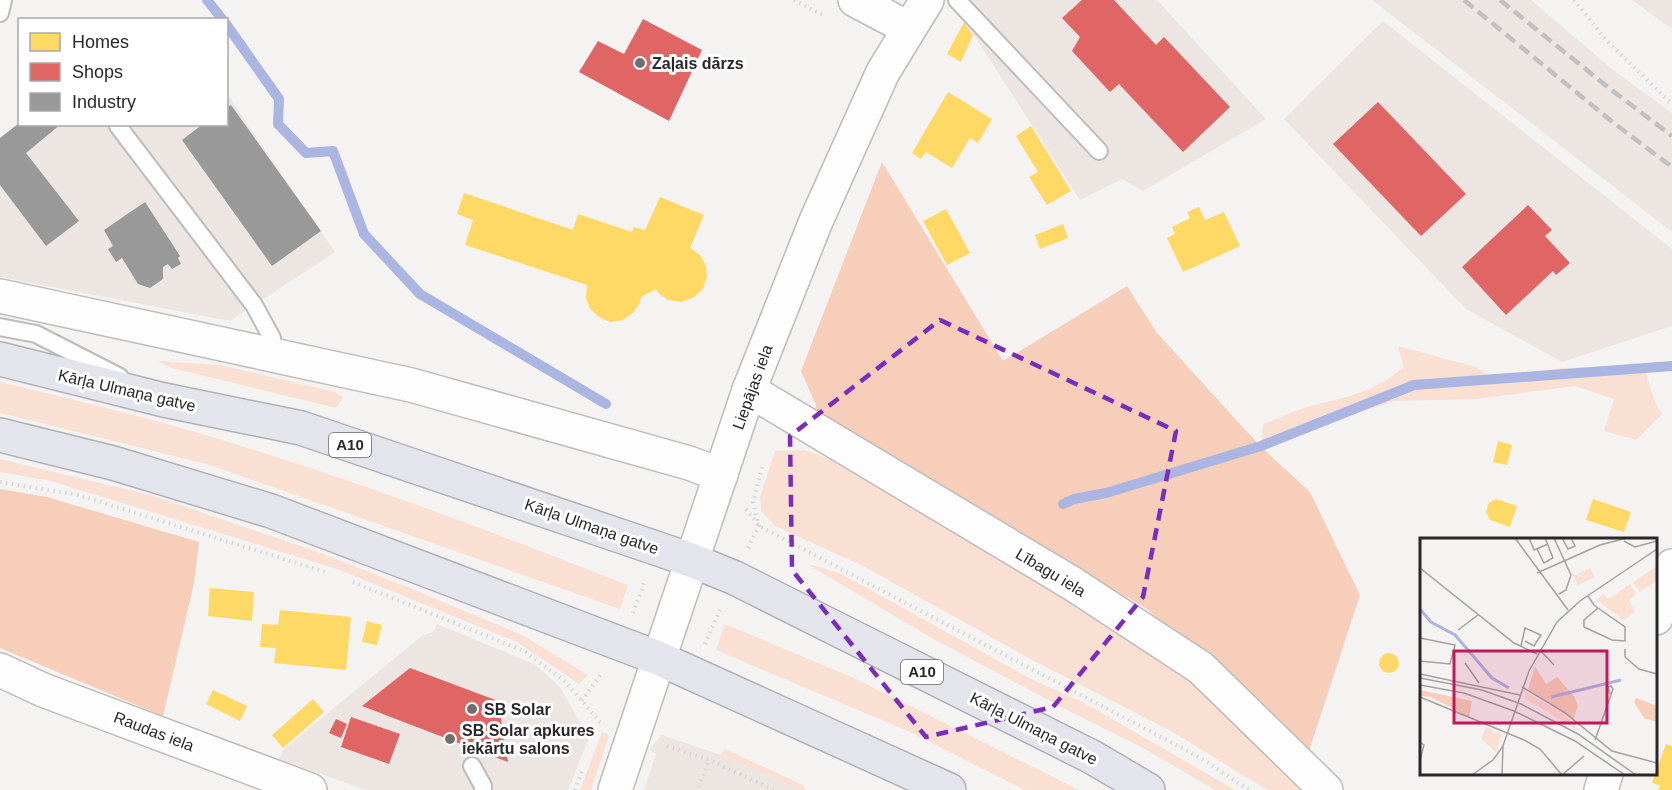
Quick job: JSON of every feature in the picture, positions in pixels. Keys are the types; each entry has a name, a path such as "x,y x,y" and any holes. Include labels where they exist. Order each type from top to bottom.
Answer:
{"highway":[{"name":"Kārļa Ulmaņa gatve","path":"0,359 164,400 301,428 692,560 735,578 1092,757 1148,790"},
{"path":"0,435 113,463 271,511 658,658 949,790"}],"street":[{"path":"855,0 908,27"},
{"name":"Liepājas iela","path":"615,790 749,390 816,221 883,72 908,27 927,0"},
{"path":"0,296 411,385 689,463 721,475"},
{"name":"Lībagu iela","path":"749,390 1072,584 1201,668 1326,790"},
{"path":"1657,615 1672,566"},
{"name":"Raudas iela","path":"0,670 43,690 310,790"},
{"path":"1601,790 1606,775"}],"lane":[{"path":"0,13 3,0"},
{"path":"957,0 1099,151"},
{"path":"118,126 254,305 272,338 268,353"},
{"path":"0,327 36,334 164,400"},
{"path":"472,766 483,790"}],"path":[{"path":"1574,0 1606,40 1672,104"},
{"path":"692,674 759,526 753,502 764,460"},
{"path":"721,475 759,526 1199,757 1249,790"},
{"path":"0,482 78,495 334,574"},
{"path":"345,579 524,651 567,682 600,722 709,760 774,790"},
{"path":"699,787 709,760"}],"highlighted area":[{"path":"940,320 1176,431 1143,597 1053,707 926,737 792,570 790,436"}],"shaded area":[{"path":"964,0 1157,0 1266,119 1143,191 1122,179 1080,200 958,10"},
{"path":"1372,0 1531,0 1612,69 1672,113 1672,232"},
{"path":"1632,0 1672,0 1672,29"},
{"path":"1383,21 1672,249 1672,326 1562,362 1466,309 1284,119"},
{"path":"228,95 335,252 230,321 0,277 0,138 18,124 18,126 228,126"},
{"path":"882,162 1003,361 1127,286 1157,333 1260,446 1310,492 1360,595 1308,754 1147,609 814,414 816,405 801,371"},
{"path":"1398,346 1476,367 1488,375 1523,374 1561,368 1644,367 1655,402 1662,414 1636,440 1604,431 1614,399 1575,386 1477,399 1394,401 1261,446 1263,424 1302,409 1362,392 1393,376 1404,367"},
{"path":"158,361 221,365 335,392 343,397 336,408 168,367"},
{"path":"0,382 133,415 231,443 356,483 447,516 628,585 620,609 210,465 0,413"},
{"path":"805,450 854,468 940,524 1019,566 1167,661 1227,714 1303,790 1267,790 1171,731 1034,661 863,566 775,526 761,511 760,497 775,451"},
{"path":"0,459 154,496 318,552 524,636 588,675 579,684 517,642 337,569 51,481 0,472"},
{"path":"0,489 47,497 199,542 194,583 163,716 0,648"},
{"path":"807,564 840,573 1031,679 1083,702 1235,790 1215,790 1143,748 930,637"},
{"path":"437,624 534,664 560,687 589,738 568,790 365,790 279,759 284,749 423,635 433,632"},
{"path":"725,624 854,678 1079,790 1025,790 910,732 716,650"},
{"path":"602,732 609,735 591,790 580,790"},
{"path":"662,735 721,755 801,790 644,790 656,754 649,750"},
{"path":"725,749 803,785 806,790 801,790 721,755"}],"building: Homes":[{"path":"964,22 973,35 961,62 947,54"},
{"path":"948,92 992,119 978,143 970,138 952,168 926,152 921,159 912,153"},
{"path":"1031,126 1071,191 1047,205 1029,177 1038,172 1016,136"},
{"path":"464,193 573,230 578,214 632,232 634,227 645,230 660,197 704,215 690,248 700,255 706,266 707,278 702,290 693,298 681,302 668,300 656,289 641,297 633,313 623,320 610,322 599,317 590,309 586,298 587,285 465,245 473,220 457,214"},
{"path":"1199,207 1205,220 1224,212 1240,246 1183,272 1167,238 1175,234 1172,227 1190,218 1187,212"},
{"path":"946,209 970,253 947,265 923,221"},
{"path":"1063,224 1068,238 1040,249 1035,235"},
{"path":"1498,441 1512,445 1507,465 1493,462"},
{"path":"1496,499 1517,506 1510,527 1490,520 1486,512 1489,503"},
{"path":"1593,499 1631,512 1624,532 1586,520"},
{"path":"210,588 254,592 252,621 208,616"},
{"path":"280,610 351,617 346,670 274,663 276,648 260,647 262,624 278,625"},
{"path":"367,621 382,625 377,645 362,642"},
{"path":"1389,653 1396,656 1399,663 1396,670 1389,673 1382,670 1379,663 1382,656"},
{"path":"213,690 247,706 240,721 206,704"},
{"path":"313,699 324,712 283,748 272,735"},
{"path":"1666,744 1672,746 1672,790 1658,790 1660,786 1652,783 1655,775 1657,775"}],"building: Shops":[{"path":"1082,0 1114,0 1156,45 1164,37 1230,107 1183,152 1119,84 1110,92 1072,51 1080,37 1062,18"},
{"name":"Zaļais dārzs","path":"643,19 702,50 669,121 579,72 598,41 624,54"},
{"path":"1378,102 1466,194 1421,236 1333,144"},
{"path":"1528,205 1552,230 1545,236 1570,263 1556,275 1553,271 1506,315 1462,267"},
{"path":"410,668 498,701 508,762 362,706"},
{"path":"351,717 400,734 389,764 341,747"},
{"path":"336,719 347,724 341,738 329,733"}],"building: Industry":[{"path":"231,105 321,231 272,266 182,140 200,126 228,126 228,107"},
{"path":"18,124 18,126 59,126 26,153 79,221 46,246 0,185 0,138"},
{"path":"145,202 180,256 178,258 181,264 172,269 168,264 163,267 163,279 150,288 138,284 122,258 116,262 108,249 113,246 104,230"}],"waterway":[{"path":"207,0 221,18"},
{"path":"228,27 279,99 278,124 306,153 333,151 364,234 420,294 606,404"},
{"path":"1063,504 1261,446 1414,385 1672,366"}],"railway":[{"path":"1464,0 1615,124 1672,167"},
{"path":"1500,0 1672,136"}],"place":[{"name":"Zaļais dārzs","path":"640,63"},
{"name":"SB Solar","path":"472,709"},
{"name":"SB Solar apkures iekārtu salons","path":"450,739"}]}
